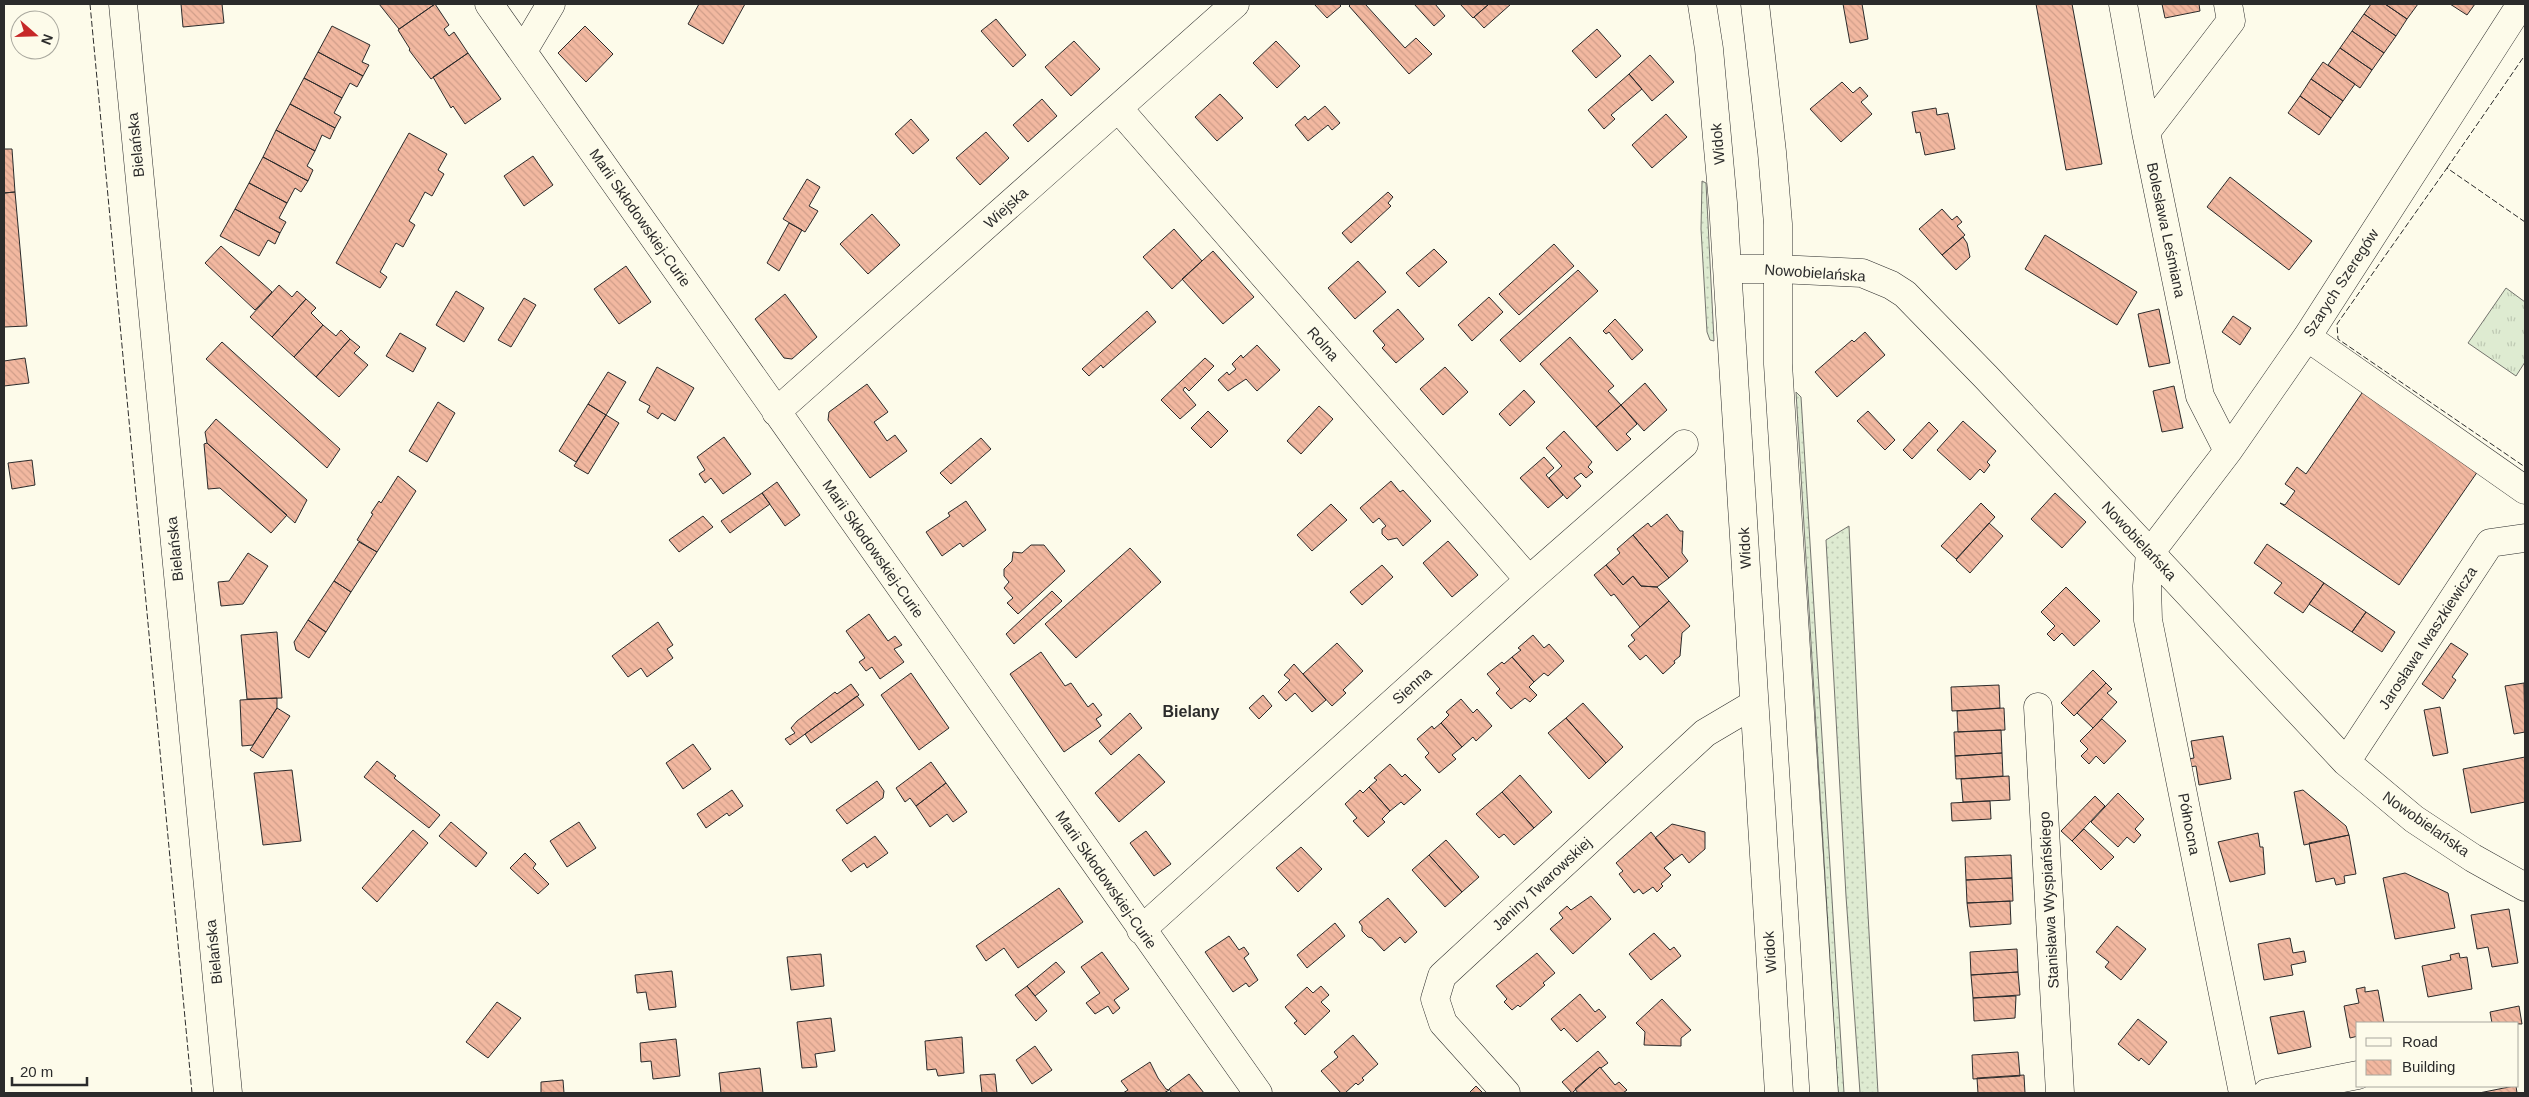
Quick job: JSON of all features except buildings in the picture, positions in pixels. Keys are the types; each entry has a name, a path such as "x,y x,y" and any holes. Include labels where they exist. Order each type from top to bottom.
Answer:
{"street":[{"name":"Bielańska","path":"123,4 228,1093"},
{"name":"Marii Skłodowskiej-Curie","path":"489,4 1141,930 1258,1093"},
{"path":"523,51 551,4"},
{"name":"Wiejska","path":"776,412 1235,4"},
{"name":"Widok","path":"1702,4 1709,48 1728,269 1779,1093"},
{"path":"1755,4 1774,168 1778,269 1777,344 1784,482 1824,1093"},
{"name":"Bolesława Leśmiana","path":"2123,4 2146,132 2200,396 2228,451"},
{"path":"2146,132 2232,21 2228,4"},
{"name":"Szarych Szeregów","path":"2150,553 2228,451 2306,337 2521,4"},
{"name":"Rolna","path":"1118,108 1529,580"},
{"name":"Nowobielańska","path":"1728,269 1778,269 1862,274 1891,285 1905,294 1986,377 2346,762 2414,819 2473,858 2525,887"},
{"path":"2306,337 2525,490"},
{"name":"Sienna","path":"1141,930 1529,580 1684,444"},
{"name":"Jarosława Iwaszkiewicza","path":"2346,762 2490,543 2525,538"},
{"name":"Północna","path":"2150,553 2147,586 2148,620 2243,1093"},
{"name":"Janiny Twarowskiej","path":"1506,1093 1443,1023 1435,999 1442,976 1705,733 1754,704"},
{"name":"Stanisława Wyspiańskiego","path":"2038,707 2060,1093"},
{"path":"2268,1093 2356,1075"}],"green space":[{"path":"1702,181 1706,183 1714,341 1710,340 1707,332 1701,229"},
{"path":"2506,288 2525,302 2525,362 2516,376 2468,343"},
{"path":"1796,392 1801,397 1844,1093 1838,1093"},
{"path":"1849,526 1878,1093 1860,1093 1846,896 1826,540"}],"fence":[{"path":"90,4 192,1093"},
{"path":"2447,168 2525,55"},
{"path":"2525,222 2447,168 2337,324 2338,339 2525,467"}],"district":[{"name":"Bielany","path":"1191,711"}]}
